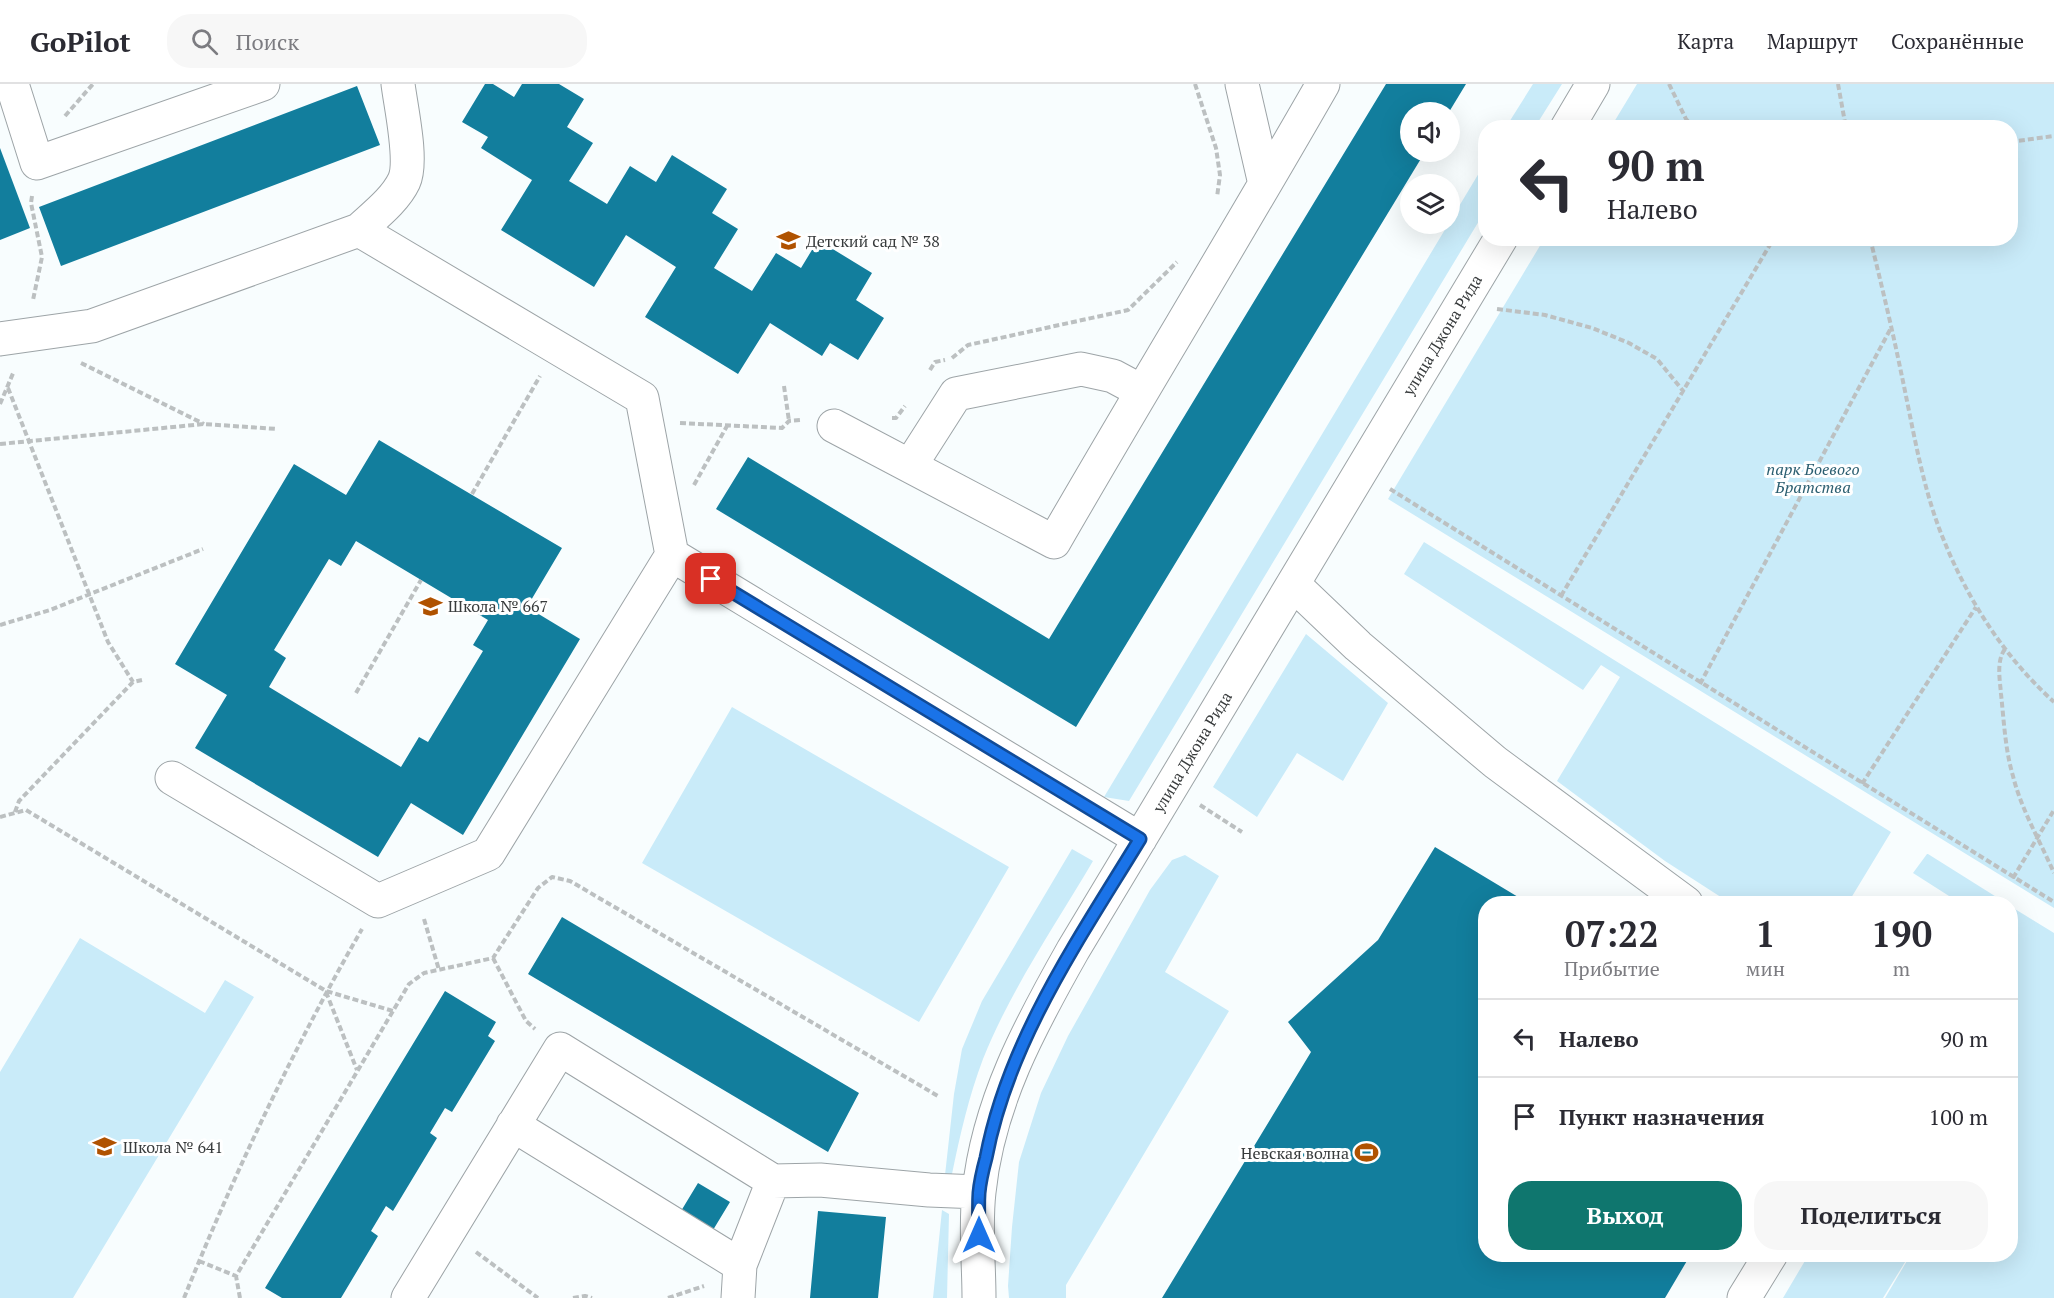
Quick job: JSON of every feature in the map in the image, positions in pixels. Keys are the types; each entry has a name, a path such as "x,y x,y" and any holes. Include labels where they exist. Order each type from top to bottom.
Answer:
{"street":[{"path":"12,84 37,163 263,84"},
{"path":"13,337 92,326 359,230 391,199 404,182 408,165 398,84"},
{"path":"1242,84 1265,184"},
{"path":"822,423 910,466 1054,542 1323,84"},
{"path":"1572,120 1593,84"},
{"path":"172,778 378,901 488,854 670,544 642,398 359,230"},
{"name":"улица Джона Рида","path":"979,1298 979,1192 992,1126 1011,1068 1028,1032 1073,950 1496,246"},
{"path":"910,466 956,394 1081,369 1113,376 1141,391"},
{"path":"670,544 1140,839"},
{"path":"1293,584 1358,646 1494,762 1676,896"},
{"path":"408,1298 560,1049 773,1181 820,1180 979,1192"},
{"path":"513,1125 740,1265"},
{"path":"738,1298 740,1265 773,1181"},
{"path":"1744,1298 1765,1262"}],"path":[{"path":"1195,84 1216,148 1220,175 1215,205"},
{"path":"1669,84 1687,120"},
{"path":"1838,84 1845,120"},
{"path":"2018,141 2054,136"},
{"path":"0,404 8,388 13,337 42,256 31,203 37,163"},
{"path":"1561,596 1769,246"},
{"path":"1872,246 1919,455 1938,526 1976,607 2005,649 2038,688 2054,702"},
{"path":"928,372 935,363 955,357 968,345 1128,310 1179,260"},
{"path":"1491,308 1545,315 1592,328 1629,343 1657,358 1684,392"},
{"path":"1700,684 1892,327"},
{"path":"472,494 557,347"},
{"path":"78,362 204,424"},
{"path":"784,386 789,421"},
{"path":"8,388 88,595 108,642 132,682"},
{"path":"886,418 896,418 909,400"},
{"path":"646,421 782,428 789,421 822,423"},
{"path":"0,444 204,424 277,429"},
{"path":"670,544 727,426"},
{"path":"1383,485 2054,902"},
{"path":"0,625 50,610 203,549"},
{"path":"356,693 422,580"},
{"path":"1862,784 1976,607"},
{"path":"2005,649 2000,656 2000,678 2006,747 2013,777 2054,873"},
{"path":"15,813 19,801 132,682 142,680"},
{"path":"1193,801 1242,832"},
{"path":"0,817 26,810 326,991 393,1011"},
{"path":"2013,878 2054,810"},
{"path":"411,888 421,908 439,970"},
{"path":"184,1298 220,1208 326,991 378,901"},
{"path":"493,958 526,1021 560,1049"},
{"path":"326,991 357,1070"},
{"path":"448,1231 538,1298"},
{"path":"199,1261 236,1276"},
{"path":"573,1298 585,1296 592,1298"}],"green space":[{"path":"1533,84 1562,84 1539,120 1510,120"},
{"name":"парк Боевого Братства","path":"1637,84 2054,84 2054,908 1388,499 1540,246 2018,246 2018,120 1615,120"},
{"path":"1478,175 1478,223 1129,801 1104,797 1442,234 1460,234 1460,205"},
{"path":"1424,542 1891,832 1852,896 1719,896 1665,861 1557,781 1620,677 1601,665 1583,690 1404,574"},
{"path":"1306,634 1388,703 1343,781 1297,753 1257,817 1213,787"},
{"path":"732,707 1009,867 919,1022 642,863"},
{"path":"1072,849 1093,861 1006,1008 973,1087 952,1174 945,1175 954,1094 962,1049 982,1001"},
{"path":"1928,854 1995,896 1949,896 1913,873"},
{"path":"1185,855 1219,876 1165,972 1229,1011 1066,1285 1066,1298 1009,1298 1012,1227 1019,1162 1041,1093 1068,1036 1150,890 1172,860"},
{"path":"2018,911 2054,933 2054,1298 1885,1298 1906,1262 2018,1262"},
{"path":"80,938 205,1013 225,980 254,997 73,1298 0,1298 0,1072"},
{"path":"942,1210 949,1214 947,1298 933,1298"},
{"path":"1804,1262 1905,1262 1883,1298 1783,1298"}],"building":[{"path":"485,84 493,84 514,97 522,84 559,84 584,99 567,127 593,143 569,181 607,204 630,166 656,182 672,155 727,189 712,213 738,229 714,268 752,291 776,253 801,268 818,240 872,273 856,300 884,318 858,360 830,343 822,356 770,323 738,374 645,317 676,267 626,235 594,287 501,230 532,180 481,148 488,137 462,122"},
{"path":"1386,84 1466,84 1455,102 1400,102 1400,162 1419,162 1412,174 1400,174 1400,193 1076,727 716,509 748,457 1049,639"},
{"path":"357,86 380,145 61,266 39,207"},
{"path":"0,148 30,228 0,240"},
{"path":"379,440 562,548 527,607 580,639 463,835 411,803 378,857 195,748 227,695 175,664 294,464 346,495","holes":["356,541 488,620 473,645 483,651 428,742 419,737 401,767 269,687 286,658 274,650 329,559 341,566"]},
{"name":"Невская волна","path":"1435,847 1516,896 1478,896 1478,1262 1686,1262 1665,1298 1162,1298 1311,1052 1288,1022 1378,940"},
{"path":"562,917 859,1093 828,1152 528,974"},
{"path":"445,991 496,1022 488,1036 495,1041 452,1112 445,1108 430,1133 437,1138 393,1211 386,1206 371,1231 378,1236 341,1298 282,1298 265,1288"},
{"path":"698,1183 730,1202 710,1235 678,1216"},
{"path":"818,1211 886,1217 878,1298 810,1298"}],"place":[{"name":"Детский сад № 38","path":"788,241"},
{"name":"Школа № 667","path":"430,606"},
{"name":"Школа № 641","path":"105,1147"},
{"name":"Невская волна","path":"1367,1153"}],"route":[{"path":"711,579 1140,839 1073,950 1032,1023 1011,1068 987,1149 979,1192 979,1235"}]}
